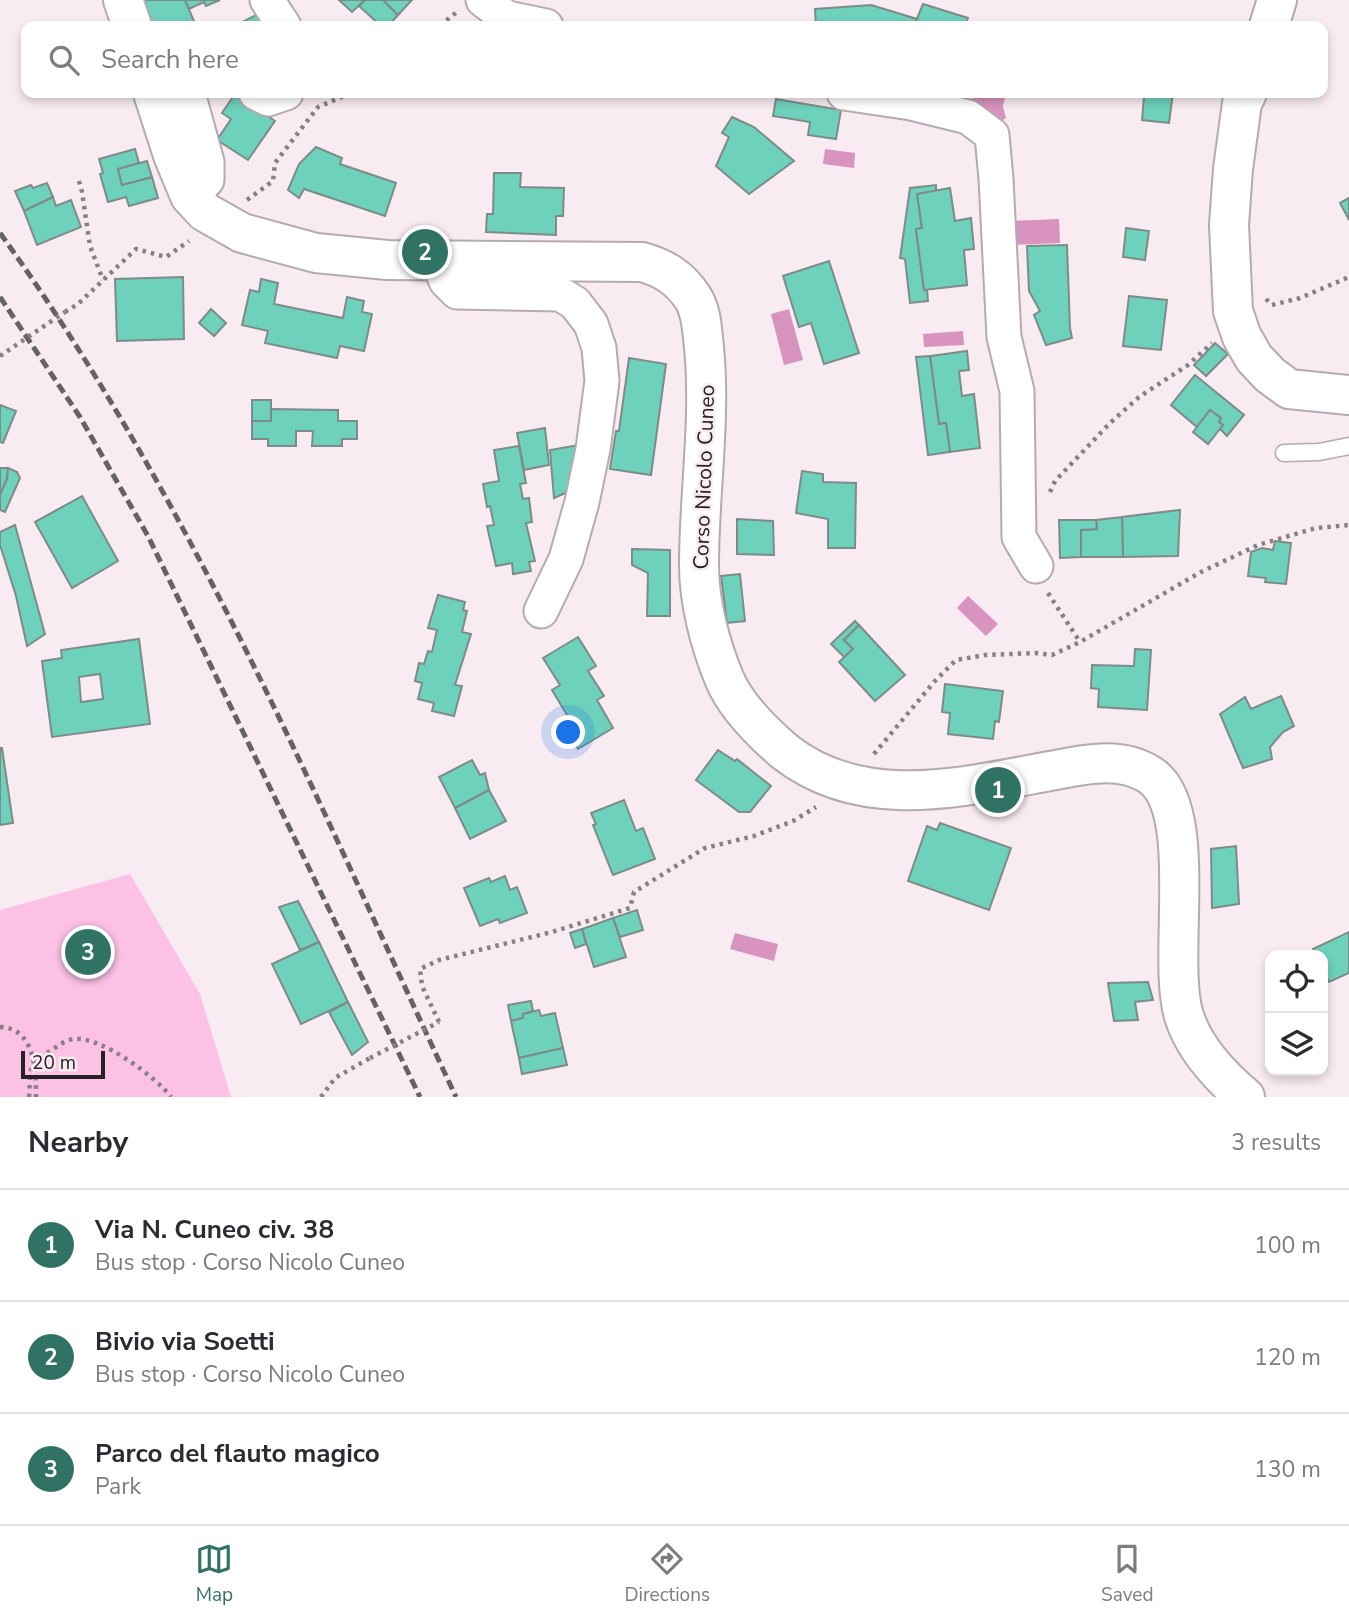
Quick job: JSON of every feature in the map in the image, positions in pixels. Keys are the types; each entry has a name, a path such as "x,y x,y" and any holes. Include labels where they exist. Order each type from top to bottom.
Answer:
{"main road":[{"path":"123,0 130,21"},
{"path":"1271,21 1277,0"},
{"name":"Corso Nicolo Cuneo","path":"155,98 190,196 205,212 242,233 316,253 387,260 642,262 664,268 681,283 694,299 701,320 707,379 699,569 707,623 724,680 758,730 796,761 846,782 877,789 920,793 1084,765 1117,763 1134,767 1152,776 1164,788 1171,804 1179,847 1177,945 1183,1016 1198,1046 1220,1074 1245,1097"},
{"path":"1244,98 1233,169 1229,225 1233,311 1254,358 1270,376 1289,389 1349,396"}],"street":[{"path":"267,0 281,21"},
{"path":"483,0 508,18 522,21"},
{"path":"189,98 208,162 206,180 190,196"},
{"path":"878,98 968,117 992,135 1004,337 1017,391 1019,537 1035,566"},
{"path":"438,261 446,281 457,292 560,294 575,303 591,324 599,348 602,380 593,449 582,502 566,559 541,611"}],"lane":[{"path":"1284,453 1319,452 1349,446"}],"path":[{"path":"79,181 90,246 103,280"},
{"path":"1260,294 1272,305 1300,298 1349,277"},
{"path":"0,356 65,312"},
{"path":"1049,494 1055,481 1110,423 1139,397 1188,365 1221,335 1238,325"},
{"path":"321,1097 335,1078 439,1022 422,986 419,969 439,960 552,932 630,908 634,892 705,848 754,836 793,821 827,800 846,782 956,660 985,655 1052,655 1080,642 1201,572 1258,545 1316,528 1349,525"},
{"path":"1035,566 1052,601 1080,642"},
{"path":"0,1027 12,1027 26,1039 34,1063 36,1097"},
{"path":"29,1097 30,1071 34,1063 62,1042 76,1038 107,1048 139,1067 161,1084 171,1097"}],"shaded area":[{"path":"972,98 1005,98 1003,106 1006,118 997,124"},
{"path":"825,149 855,153 854,168 823,164"},
{"path":"1059,219 1060,243 1010,245 1009,221"},
{"path":"789,309 803,360 784,365 771,314"},
{"path":"963,331 964,345 924,347 923,334"},
{"path":"968,596 998,624 986,636 957,608"},
{"path":"130,874 200,994 231,1097 0,1097 0,910"},
{"path":"735,933 778,944 774,961 730,949"}],"building":[{"path":"142,0 185,0 194,21 149,21"},
{"path":"185,0 220,0 206,6 204,2 189,9"},
{"path":"339,0 365,0 352,12"},
{"path":"365,0 383,0 398,15 393,21 376,21 359,6"},
{"path":"383,0 412,0 398,15"},
{"path":"923,4 968,18 967,21 916,21"},
{"path":"871,5 917,19 816,21 815,9"},
{"path":"262,12 266,21 244,21"},
{"path":"232,98 241,98 275,121 248,160 217,140 231,119 222,113"},
{"path":"1144,98 1172,98 1169,123 1142,120"},
{"path":"776,99 841,110 836,139 808,135 810,122 773,116"},
{"path":"732,117 754,127 794,161 749,194 716,166 729,137 722,133"},
{"path":"316,147 342,158 340,164 396,183 385,216 304,189 299,198 288,190 299,164"},
{"path":"135,149 139,163 118,169 122,185 152,177 158,198 129,206 126,197 108,202 99,159"},
{"path":"147,161 152,177 122,185 118,169"},
{"path":"494,173 521,173 520,187 564,188 563,216 556,216 556,235 486,232 487,214 493,214"},
{"path":"47,183 53,197 24,211 15,191"},
{"path":"936,185 936,191 917,194 922,228 916,229 924,290 927,289 928,301 910,303 905,259 900,258 910,188"},
{"path":"950,188 955,221 971,218 974,249 964,250 967,285 924,290 916,229 922,228 917,194"},
{"path":"53,197 56,206 71,200 81,227 37,245 24,211"},
{"path":"1349,198 1349,220 1340,203"},
{"path":"1126,228 1149,231 1145,260 1123,257"},
{"path":"1067,245 1072,338 1046,345 1034,315 1040,311 1029,291 1027,246"},
{"path":"829,261 859,353 824,364 811,323 799,327 783,276"},
{"path":"183,277 184,339 117,341 115,279"},
{"path":"261,279 278,283 274,304 343,318 347,297 364,301 362,312 372,314 364,351 340,346 337,358 265,343 268,331 242,325 250,290 259,292"},
{"path":"1129,296 1167,300 1161,350 1123,346"},
{"path":"211,309 226,323 214,336 199,323"},
{"path":"1215,343 1228,354 1206,376 1194,365"},
{"path":"967,351 969,370 959,371 962,396 974,394 980,448 950,452 946,423 939,424 930,356"},
{"path":"930,356 939,424 946,423 950,452 928,455 916,357"},
{"path":"629,358 666,364 651,475 610,469 616,431 619,431"},
{"path":"1195,375 1244,415 1227,436 1220,429 1223,425 1219,422 1221,418 1210,410 1197,427 1171,405"},
{"path":"252,400 271,400 271,421 252,421"},
{"path":"0,405 16,411 3,443 0,442"},
{"path":"271,409 338,410 338,421 357,421 357,439 342,439 342,446 312,446 313,431 296,431 296,446 268,446 268,439 252,439 252,421 271,421"},
{"path":"1210,410 1221,418 1219,422 1223,425 1208,444 1193,432"},
{"path":"545,428 549,465 524,470 517,433"},
{"path":"579,445 570,491 554,498 550,450"},
{"path":"519,446 526,483 520,484 523,499 529,498 532,522 526,523 535,561 529,562 531,571 513,574 512,563 496,566 487,526 494,525 483,484 499,481 494,450"},
{"path":"0,468 8,468 7,479 0,495"},
{"path":"8,468 17,472 20,478 5,512 0,510 0,495 7,479"},
{"path":"802,471 823,474 823,482 856,483 855,548 828,548 828,519 796,513"},
{"path":"82,496 118,561 72,588 35,522"},
{"path":"1180,510 1178,556 1123,557 1122,517"},
{"path":"1122,517 1123,557 1081,557 1081,530 1097,529 1096,520"},
{"path":"737,519 773,521 774,555 737,554"},
{"path":"1059,520 1096,520 1097,529 1081,530 1081,557 1060,558"},
{"path":"15,525 45,634 27,646 16,596 0,545 0,532"},
{"path":"1275,541 1291,543 1286,584 1265,582 1266,578 1248,576 1251,552 1262,548 1273,550"},
{"path":"632,549 670,550 670,616 647,616 648,573 632,565"},
{"path":"740,574 745,621 727,623 721,576"},
{"path":"438,595 465,602 463,610 467,611 462,632 471,634 455,685 462,686 454,716 432,711 434,703 418,699 422,683 415,681 419,663 424,664 428,651 432,652 437,630 428,628"},
{"path":"855,621 859,625 844,640 853,649 844,657 831,644"},
{"path":"859,625 905,675 875,701 839,662 853,649 844,640"},
{"path":"578,637 596,666 588,671 604,696 597,700 613,728 578,749 559,719 567,715 552,690 560,685 543,658"},
{"path":"139,639 150,724 52,737 42,661 62,658 61,650","holes":["100,674 103,699 81,702 79,677"]},
{"path":"1135,649 1151,650 1147,710 1098,707 1099,689 1091,688 1092,665 1134,666"},
{"path":"945,684 1003,691 999,722 995,721 993,739 948,734 950,713 942,712"},
{"path":"1281,696 1294,726 1283,732 1270,747 1272,759 1243,768 1220,714 1245,697 1251,709"},
{"path":"0,748 13,823 0,825"},
{"path":"718,750 735,761 737,759 771,786 750,812 739,812 696,780"},
{"path":"472,760 480,775 485,773 489,790 455,808 439,777"},
{"path":"489,790 506,821 470,839 455,808"},
{"path":"624,800 636,831 643,828 655,859 613,875 593,825 596,824 591,813"},
{"path":"940,823 1011,848 989,910 908,881 927,826 937,830"},
{"path":"1236,846 1239,904 1212,908 1211,849"},
{"path":"505,876 510,890 517,887 527,913 500,923 498,919 480,926 464,888 489,878 491,882"},
{"path":"298,901 319,942 300,950 279,907"},
{"path":"637,910 643,930 620,937 613,918"},
{"path":"613,918 626,957 594,967 582,929"},
{"path":"582,929 586,944 575,948 570,933"},
{"path":"1349,932 1349,973 1329,982 1328,950 1313,949"},
{"path":"319,942 348,1002 301,1024 272,964"},
{"path":"1148,982 1153,1000 1135,1002 1138,1020 1114,1021 1108,983"},
{"path":"531,1001 533,1011 523,1014 523,1018 511,1021 508,1005"},
{"path":"348,1002 368,1042 352,1055 329,1012"},
{"path":"539,1010 541,1016 555,1013 563,1048 519,1058 511,1021 523,1018 523,1014"},
{"path":"563,1048 567,1065 522,1074 519,1058"}],"railway":[{"path":"0,233 69,334 192,545 301,764 456,1097"},
{"path":"0,297 80,417 148,536 420,1097"}],"place":[{"name":"Bivio via Soetti","path":"425,252"},
{"name":"Via N. Cuneo civ. 38","path":"998,790"},
{"name":"Parco del flauto magico","path":"88,952"}]}
